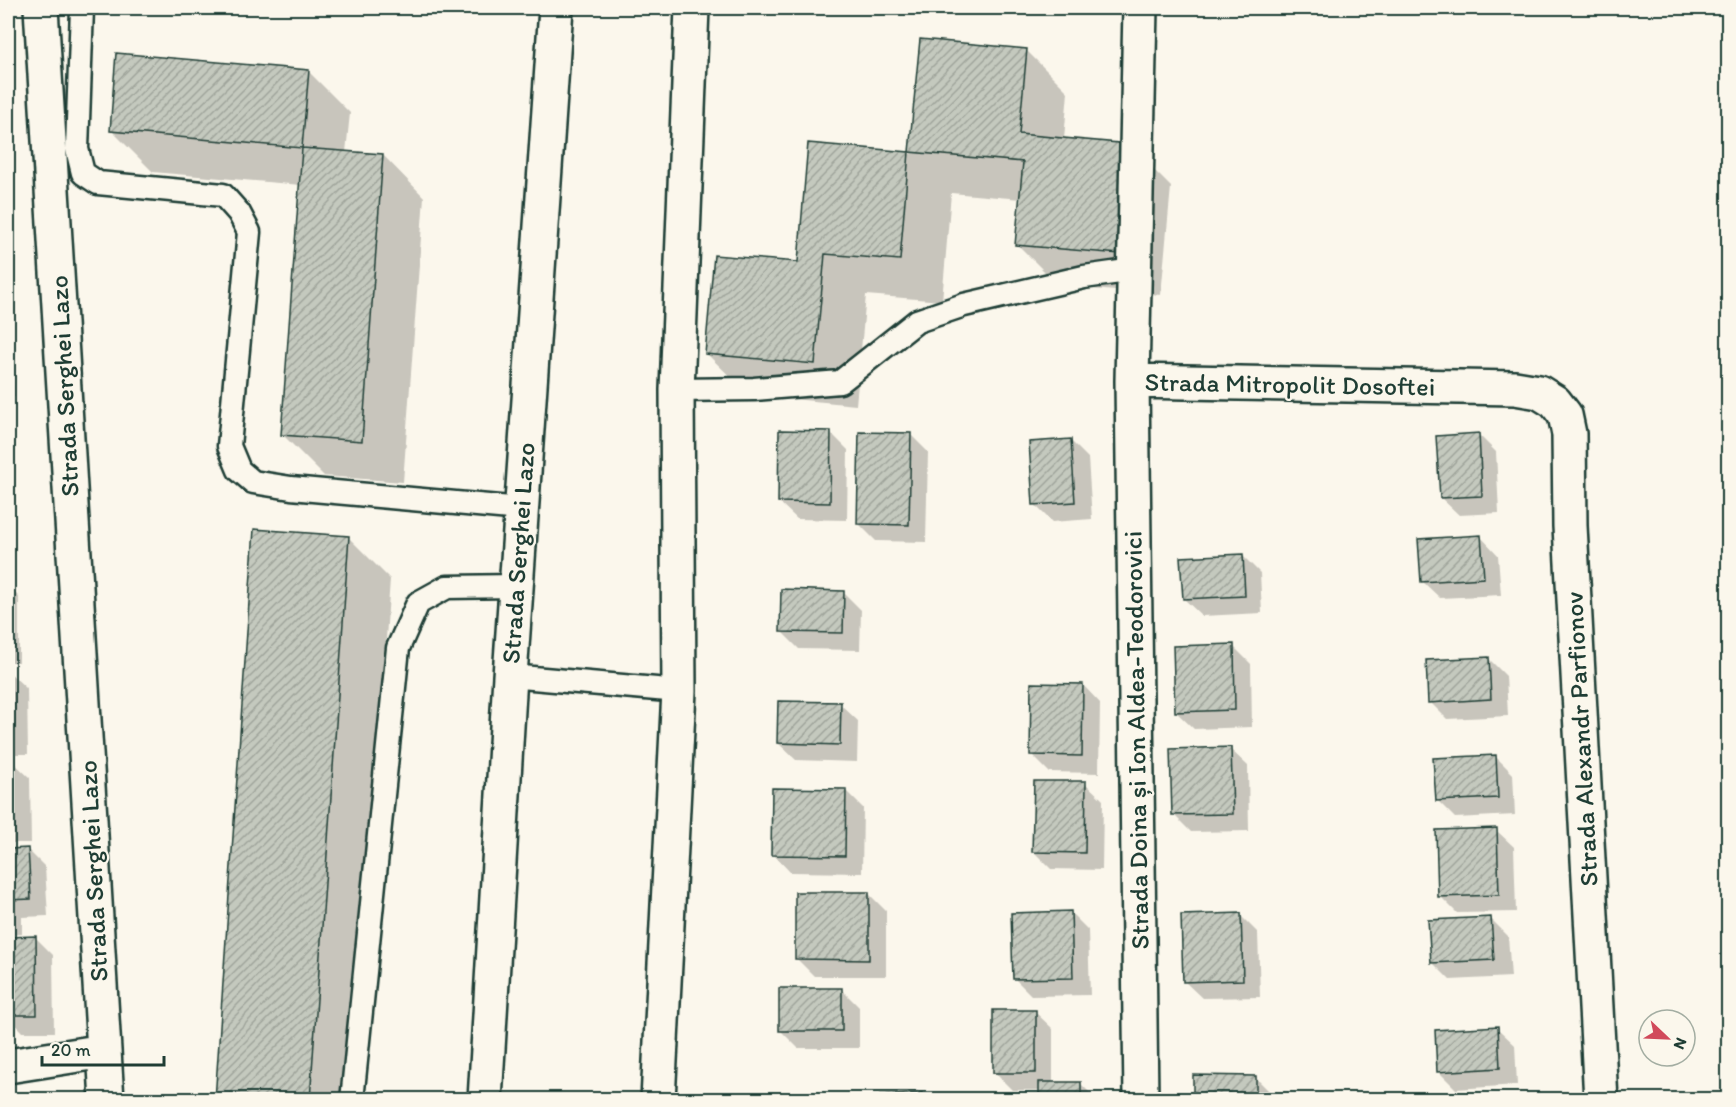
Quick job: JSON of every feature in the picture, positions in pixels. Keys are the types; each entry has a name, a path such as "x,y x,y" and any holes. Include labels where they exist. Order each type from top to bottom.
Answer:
{"street":[{"name":"Strada Serghei Lazo","path":"41,8 107,1100"},
{"name":"Strada Serghei Lazo","path":"485,1100 510,676 556,8"},
{"path":"658,1100 679,691 677,390 692,8"},
{"name":"Strada Mitropolit Dosoftei","path":"1140,8 1132,381 1515,388 1539,392"},
{"name":"Strada Doina și Ion Aldea-Teodorovici","path":"1132,381 1141,1100"},
{"name":"Strada Alexandr Parfionov","path":"1539,392 1555,402 1565,415 1569,434 1570,526 1601,1100"},
{"path":"8,1066 104,1051"}],"lane":[{"path":"82,8 77,149 83,173 98,183 223,195 239,213 249,232 229,446 239,470 254,482 291,488 521,509"},
{"path":"677,390 754,389 840,382 917,321 964,305 1040,287 1084,277 1134,270"},
{"path":"352,1100 398,648 418,603 447,587 516,586"},
{"path":"510,676 679,691"}],"building":[{"path":"920,39 1027,49 1019,134 1130,144 1120,254 1015,245 1023,162 909,152"},
{"path":"116,53 309,70 302,148 110,131"},
{"path":"808,143 909,152 900,260 825,254 815,364 705,354 714,255 798,262"},
{"path":"302,148 383,154 362,441 281,435"},
{"path":"779,430 831,431 830,503 778,502"},
{"path":"859,432 911,433 909,525 857,524"},
{"path":"1479,433 1482,496 1440,498 1436,436"},
{"path":"1071,439 1075,502 1033,505 1029,442"},
{"path":"254,529 349,536 310,1100 215,1100"},
{"path":"1481,535 1484,578 1421,582 1418,539"},
{"path":"1243,554 1245,596 1183,599 1180,557"},
{"path":"781,589 844,591 843,633 780,632"},
{"path":"1234,644 1235,710 1175,712 1173,646"},
{"path":"1489,657 1491,699 1428,703 1426,660"},
{"path":"8,670 10,670 11,737 8,737"},
{"path":"1031,683 1083,684 1082,756 1030,755"},
{"path":"778,701 841,702 840,745 777,743"},
{"path":"1231,747 1233,814 1172,815 1170,749"},
{"path":"1496,755 1498,798 1436,801 1433,758"},
{"path":"8,759 13,759 14,826 8,826"},
{"path":"1034,781 1086,781 1085,853 1032,852"},
{"path":"772,788 846,789 845,856 771,855"},
{"path":"1497,828 1499,895 1438,897 1436,830"},
{"path":"28,848 31,899 8,900 8,849"},
{"path":"795,892 869,892 869,960 795,959"},
{"path":"1071,911 1073,978 1013,979 1011,913"},
{"path":"1241,913 1243,980 1183,982 1181,915"},
{"path":"1491,917 1494,960 1431,963 1428,920"},
{"path":"36,936 37,1015 8,1015 8,937"},
{"path":"779,988 842,988 842,1031 779,1031"},
{"path":"993,1010 1036,1010 1036,1073 993,1073"},
{"path":"1498,1026 1500,1068 1437,1072 1435,1030"},
{"path":"1193,1075 1256,1076 1256,1100 1193,1100"},
{"path":"1039,1082 1081,1082 1081,1100 1039,1100"},
{"path":"922,1093 922,1100 880,1100 880,1095"}]}
